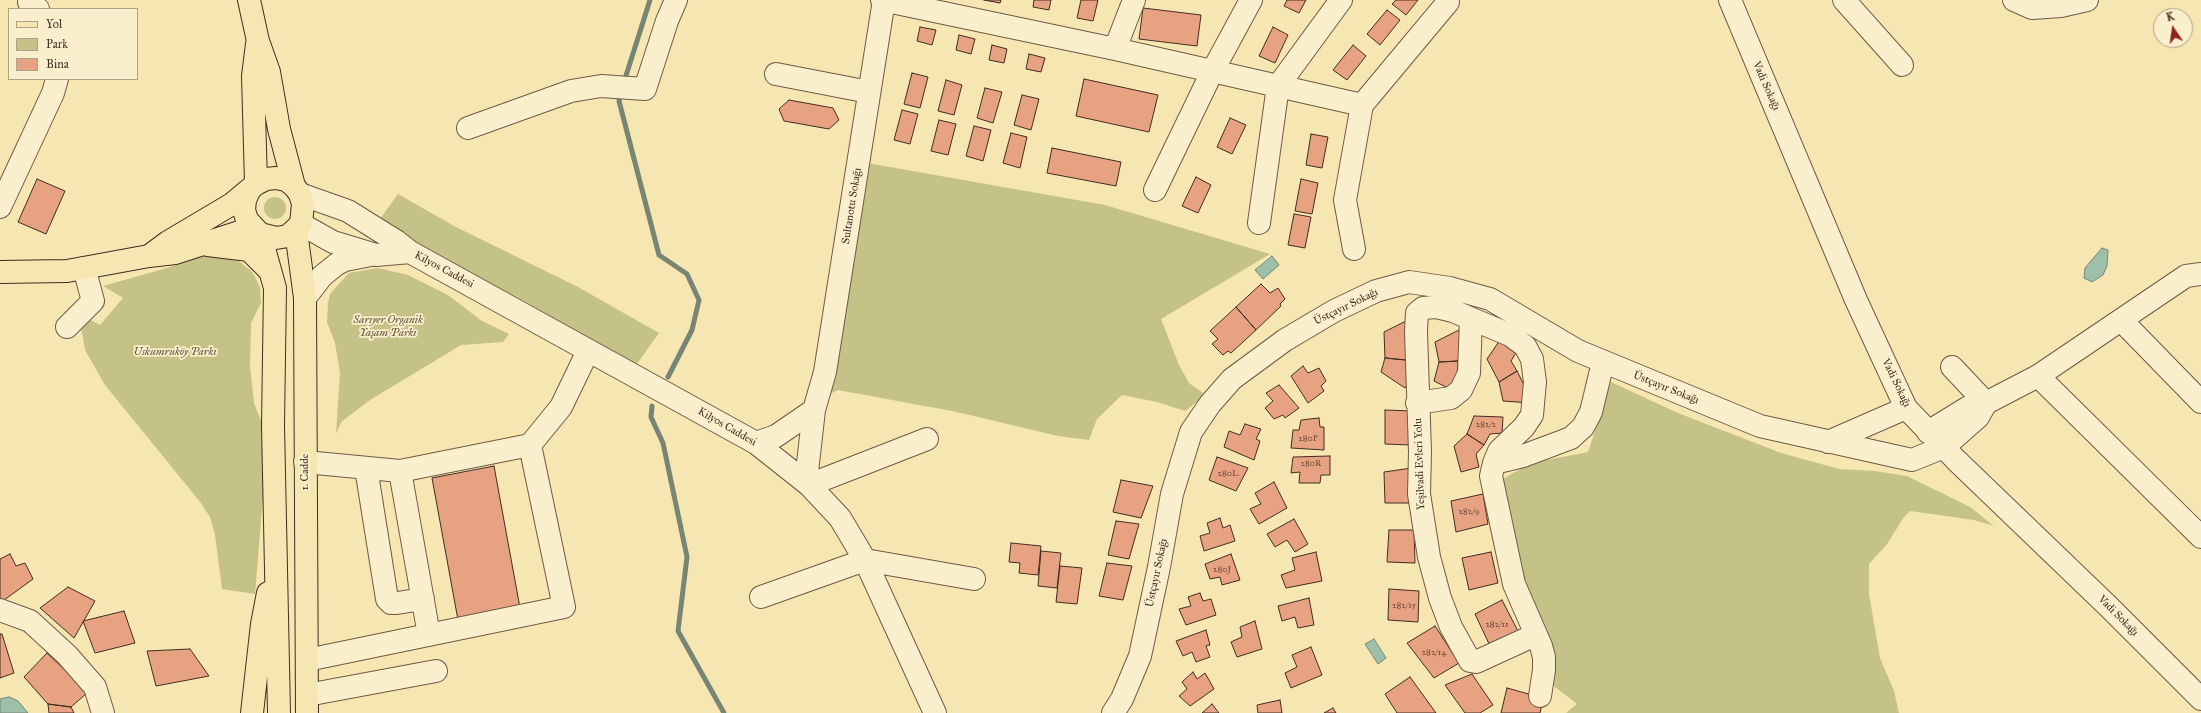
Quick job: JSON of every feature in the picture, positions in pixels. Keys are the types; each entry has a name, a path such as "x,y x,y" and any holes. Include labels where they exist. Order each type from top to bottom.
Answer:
{"main road":[{"path":"0,272 84,268 149,256 175,253 203,244 256,231 276,238 288,236 298,228 304,204 297,190 279,129 269,72 258,41 249,0"},
{"path":"258,41 253,76 253,187 245,200 244,210 256,231 275,288 273,425 278,713"},
{"path":"149,256 168,242 232,204 253,187 266,179 276,178 286,180 297,190"},
{"name":"1. Cadde","path":"298,228 305,298 307,660 304,707"},
{"path":"203,244 249,250 270,271"},
{"path":"252,713 262,624 276,551"}],"street":[{"path":"468,128 571,91 601,86 645,90 667,21 676,0"},
{"path":"883,0 1115,49 1362,105"},
{"name":"Sultanotu Sokağı","path":"809,485 807,472 814,410 826,372 883,0"},
{"path":"1115,49 1134,0"},
{"path":"1155,190 1212,72 1251,0"},
{"path":"1259,223 1278,86 1342,0"},
{"name":"Vadi Sokağı","path":"1730,0 1856,300 1906,408 1928,432 2201,700"},
{"path":"1844,0 1902,65"},
{"path":"2014,0 2032,8 2062,6 2087,0"},
{"path":"1354,250 1345,200 1362,105 1448,2"},
{"path":"776,74 869,92"},
{"path":"0,207 53,92 57,80"},
{"name":"Kilyos Caddesi","path":"297,190 348,211 396,241 410,252 756,443 809,485 840,518 865,560 935,713"},
{"path":"298,228 333,242 376,255"},
{"path":"305,298 322,276 337,264 345,260 410,252"},
{"path":"67,327 93,301 84,268"},
{"path":"1928,432 1968,408 1986,403 2038,376 2186,276 2201,274"},
{"name":"Üstçayır Sokağı","path":"1113,713 1122,699 1140,656 1160,567 1172,494 1191,432 1210,404 1232,379 1285,340 1334,311 1376,291 1410,282 1450,288 1490,299 1578,350 1760,426 1912,460 1944,447 1978,417 1986,403"},
{"name":"Yeşilvadi Evleri Yolu","path":"1535,636 1476,662 1470,661 1451,627 1440,598 1422,523 1419,494 1420,452 1417,402 1417,313 1423,308 1436,306 1510,336 1525,346 1532,360 1535,382 1532,415 1524,427 1499,452 1494,462 1491,476 1514,584 1535,636 1541,646 1544,657 1544,670 1540,696"},
{"name":"Yeşilvadi Evleri Yolu","path":"1417,402 1451,398 1461,390 1469,373 1471,319"},
{"path":"2121,320 2201,402"},
{"path":"305,462 400,471 530,445 561,407 588,351"},
{"path":"1494,462 1523,456 1571,438 1583,427 1591,412 1604,362"},
{"path":"1952,367 1986,403"},
{"path":"2038,376 2201,537"},
{"path":"1828,442 1906,408"},
{"path":"756,443 776,436 814,410"},
{"path":"809,485 927,439"},
{"path":"307,660 564,607 530,445"},
{"path":"366,468 387,599 391,603 423,599"},
{"path":"400,471 430,635"},
{"path":"761,597 865,560 974,579"},
{"path":"0,610 30,622 67,655 95,687 104,713"},
{"path":"304,707 436,671"}],"green space":[{"path":"867,163 1105,205 1270,254 1161,319 1179,365 1189,383 1203,393 1199,400 1185,411 1157,402 1122,395 1097,419 1089,440 1058,436 957,412 838,390 826,396 835,370 869,171"},
{"path":"398,194 454,226 578,287 659,333 634,368 530,304 377,223"},
{"path":"275,197 283,200 286,208 283,216 275,219 267,216 264,208 267,200"},
{"name":"Uskumruköy Parkı","path":"222,254 239,261 253,273 260,287 261,303 251,323 250,367 254,403 263,426 263,496 255,594 222,589 215,535 210,517 201,503 105,385 85,350 80,319 91,320 100,325 123,298 103,286 167,268 203,255"},
{"name":"Sarıyer Organik Yaşam Parkı","path":"378,268 408,275 448,295 482,321 509,334 503,342 461,345 370,400 341,422 336,434 340,373 335,343 327,322 330,294 349,273"},
{"path":"1611,382 1678,413 1781,453 1839,469 1875,471 1907,476 1970,507 1994,526 1974,520 1910,511 1904,517 1887,544 1869,564 1869,594 1880,658 1894,691 1899,713 1566,713 1577,704 1550,683 1499,481 1531,463 1588,452"}],"shaded area":[{"path":"2102,248 2108,250 2107,266 2103,275 2092,282 2084,278 2085,268"},
{"path":"1272,256 1279,265 1263,279 1255,270"},
{"path":"1374,639 1386,658 1378,664 1365,644"},
{"path":"9,697 18,701 28,713 0,713 0,699"}],"building":[{"path":"984,0 1001,0 1000,3"},
{"path":"1034,0 1051,0 1049,10 1033,7"},
{"path":"1081,0 1098,0 1093,21 1077,18"},
{"path":"1287,0 1306,0 1299,13 1284,6"},
{"path":"1396,0 1418,0 1406,15 1392,4"},
{"path":"1143,8 1201,15 1197,46 1139,39"},
{"path":"1387,10 1400,20 1380,45 1367,34"},
{"path":"920,27 936,30 932,45 917,41"},
{"path":"1273,27 1288,35 1275,63 1259,56"},
{"path":"959,35 975,39 971,54 956,50"},
{"path":"992,45 1007,49 1004,63 989,60"},
{"path":"1353,45 1366,56 1347,80 1333,70"},
{"path":"1029,54 1045,58 1041,72 1026,69"},
{"path":"912,73 928,77 920,108 904,104"},
{"path":"1084,79 1158,95 1149,132 1076,116"},
{"path":"946,80 962,85 954,115 938,111"},
{"path":"985,88 1002,92 993,123 977,118"},
{"path":"1022,95 1039,99 1031,130 1014,125"},
{"path":"789,100 833,108 839,120 829,129 784,121 779,109"},
{"path":"902,110 918,114 910,144 894,140"},
{"path":"1230,118 1246,125 1232,154 1217,147"},
{"path":"939,120 956,124 948,155 931,151"},
{"path":"974,126 991,130 983,161 966,156"},
{"path":"1011,133 1027,137 1020,168 1003,163"},
{"path":"1311,134 1328,137 1322,168 1306,165"},
{"path":"1052,148 1121,162 1116,186 1047,173"},
{"path":"1196,177 1211,185 1198,213 1182,206"},
{"path":"37,179 65,191 46,234 18,222"},
{"path":"1301,179 1318,183 1312,214 1295,211"},
{"path":"1294,214 1311,217 1305,248 1288,245"},
{"path":"1261,284 1270,293 1278,288 1285,299 1280,304 1281,306 1256,330 1236,307"},
{"path":"1236,307 1256,330 1231,353 1228,351 1223,355 1212,344 1218,339 1210,331"},
{"path":"1408,320 1406,360 1385,358 1384,332"},
{"path":"1463,328 1458,361 1439,362 1435,342"},
{"path":"1500,340 1517,351 1511,361 1517,371 1499,382 1487,359"},
{"path":"1385,358 1406,360 1407,367 1414,373 1405,388 1381,372"},
{"path":"1458,361 1456,392 1434,381 1439,362"},
{"path":"1303,366 1308,373 1319,368 1326,381 1321,386 1324,391 1308,403 1291,376"},
{"path":"1517,371 1531,403 1503,401 1499,382"},
{"path":"1279,385 1299,408 1285,418 1283,415 1274,419 1265,408 1273,401 1266,393"},
{"path":"1385,410 1412,411 1411,445 1385,444"},
{"path":"1474,416 1503,417 1502,433 1490,434 1484,445 1467,434"},
{"path":"1319,418 1320,427 1324,427 1324,450 1291,448 1293,430 1299,430 1301,420"},
{"path":"1245,424 1261,429 1256,439 1260,441 1254,460 1224,447 1229,431 1240,435"},
{"path":"1467,434 1484,445 1476,454 1479,467 1461,472 1454,446"},
{"path":"1330,456 1330,475 1321,475 1320,483 1299,483 1300,472 1291,473 1293,457"},
{"path":"1217,457 1248,468 1236,491 1209,480"},
{"path":"494,466 520,608 458,620 432,478"},
{"path":"1412,468 1413,503 1385,503 1384,472"},
{"path":"1121,480 1153,486 1141,518 1113,512"},
{"path":"1274,482 1287,508 1259,524 1250,509 1261,504 1255,493"},
{"path":"1483,494 1488,524 1456,532 1451,501"},
{"path":"1220,518 1223,528 1230,525 1235,541 1204,551 1200,536 1210,533 1207,523"},
{"path":"1294,519 1308,544 1295,552 1287,540 1275,547 1267,534"},
{"path":"1116,521 1139,524 1129,559 1108,555"},
{"path":"1389,530 1414,530 1415,563 1387,562"},
{"path":"1011,543 1041,546 1038,575 1019,573 1020,563 1009,562"},
{"path":"1041,551 1061,553 1057,588 1038,586"},
{"path":"1316,552 1322,581 1286,588 1281,575 1295,570 1292,558"},
{"path":"1491,552 1498,583 1469,590 1462,558"},
{"path":"10,554 16,566 25,563 33,579 0,603 0,559"},
{"path":"1231,554 1240,580 1222,585 1220,577 1210,579 1205,564"},
{"path":"1107,563 1132,566 1123,600 1099,596"},
{"path":"1060,566 1082,568 1077,604 1056,602"},
{"path":"68,587 95,601 74,638 40,608"},
{"path":"1389,589 1419,591 1418,622 1388,620"},
{"path":"1200,593 1203,601 1211,599 1216,615 1186,625 1179,609 1191,606 1188,597"},
{"path":"1309,598 1314,625 1298,628 1295,617 1282,621 1278,606"},
{"path":"1502,600 1520,635 1491,648 1475,614"},
{"path":"124,611 135,643 95,653 83,621"},
{"path":"1255,621 1262,649 1237,657 1231,642 1242,637 1240,627"},
{"path":"1435,626 1459,663 1434,678 1407,643"},
{"path":"1206,630 1210,645 1206,646 1210,657 1196,662 1192,652 1183,656 1176,641"},
{"path":"0,634 2,634 14,673 0,678"},
{"path":"1311,647 1322,675 1291,688 1285,673 1297,667 1292,655"},
{"path":"190,649 209,676 156,686 147,651"},
{"path":"47,653 88,692 71,707 48,704 24,677"},
{"path":"1193,672 1197,679 1205,673 1214,689 1190,706 1179,696 1187,689 1182,682"},
{"path":"1472,674 1493,705 1480,713 1465,713 1445,685"},
{"path":"1410,677 1436,713 1397,713 1385,694"},
{"path":"1507,688 1543,698 1540,713 1501,713"},
{"path":"1280,700 1282,713 1258,713 1257,705"},
{"path":"48,704 71,707 74,713 49,713"},
{"path":"1212,704 1219,713 1202,713"},
{"path":"1333,708 1336,713 1324,713"}],"waterway":[{"path":"624,82 650,0"},
{"path":"621,92 619,101 659,255 687,274 699,300 692,330 668,377"},
{"path":"652,406 651,417 663,443 687,557 678,631 724,713"}]}
